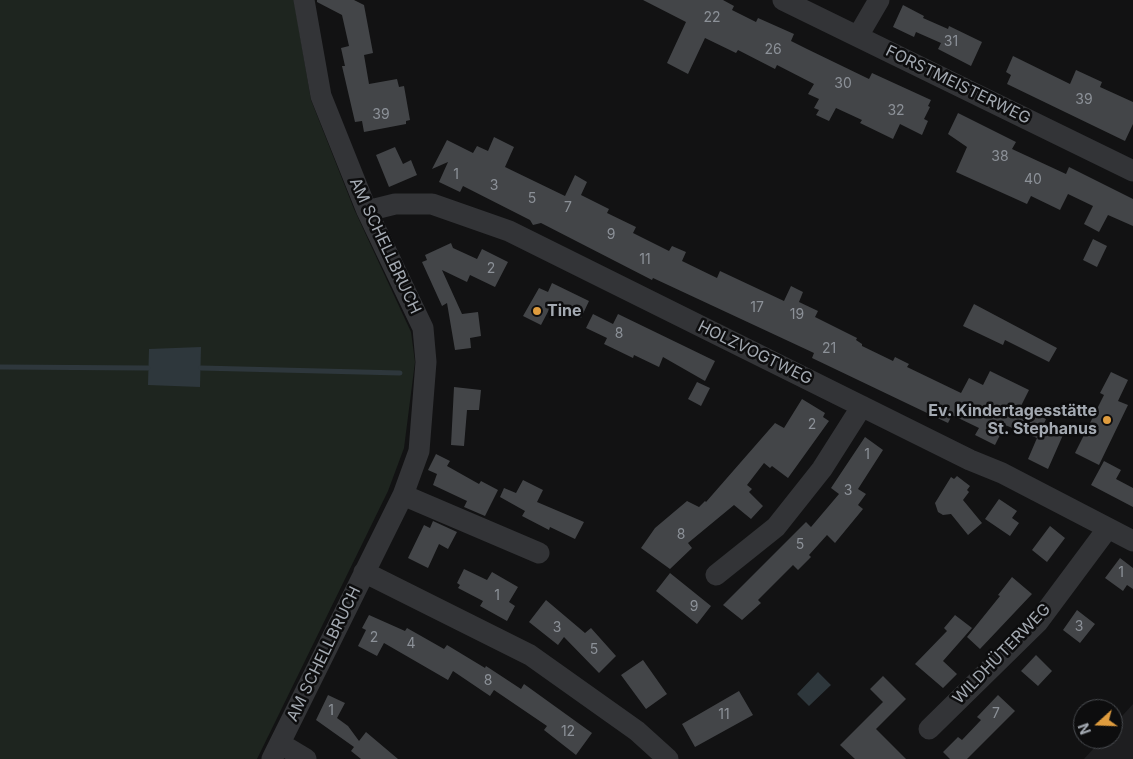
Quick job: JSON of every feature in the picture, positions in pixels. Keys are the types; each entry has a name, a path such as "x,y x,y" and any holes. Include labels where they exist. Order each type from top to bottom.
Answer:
{"street":[{"name":"AM SCHELLBRUCH","path":"276,751 403,495 420,443 426,362 423,328 366,211 322,96 304,0"},
{"name":"FORSTMEISTERWEG","path":"782,0 1133,170"},
{"path":"858,36 879,0"},
{"name":"HOLZVOGTWEG","path":"366,211 395,204 432,204 509,231 970,460 1002,473 1133,541"},
{"path":"716,574 776,527 822,469 862,406"},
{"path":"403,495 539,553"},
{"name":"WILDHÜTERWEG","path":"929,729 1038,622 1108,528"},
{"path":"364,572 530,655 637,730 668,759"},
{"path":"276,751 306,759"}],"shaded area":[{"path":"0,0 294,0 311,100 354,209 411,332 415,362 404,448 388,491 257,759 0,759"},
{"path":"201,347 200,387 148,385 149,349"},
{"path":"818,672 831,685 809,706 797,694"},
{"path":"1133,704 1133,759 1084,759 1093,749 1123,749 1123,715"}],"building":[{"path":"317,0 354,0 364,5 373,53 364,55 369,84 397,79 399,87 404,86 410,120 406,121 406,124 364,132 362,121 355,122 342,66 345,66 341,48 349,46 342,15 317,2"},
{"path":"643,0 723,0 734,6 732,10 756,22 758,18 794,34 791,41 869,79 872,73 931,100 924,119 928,121 922,135 900,124 893,139 860,123 862,120 836,108 829,121 816,115 819,110 814,108 819,99 808,94 814,84 777,65 775,69 738,50 736,53 705,38 688,74 667,63 686,22"},
{"path":"903,5 924,16 923,18 948,29 949,26 982,42 971,66 938,49 941,43 916,32 914,37 893,27"},
{"path":"1013,56 1070,84 1076,70 1102,82 1100,87 1133,102 1133,124 1125,141 1007,84 1011,75 1006,72"},
{"path":"958,113 1016,142 1012,149 1066,174 1069,167 1133,199 1133,226 1108,215 1099,232 1084,224 1093,206 1068,194 1060,210 1031,196 1027,204 956,172 967,147 948,134"},
{"path":"494,137 514,147 505,167 565,196 575,175 587,182 581,195 609,209 607,213 636,227 633,233 669,251 672,246 686,252 682,261 717,278 720,271 784,301 791,286 803,292 799,302 818,311 815,317 857,338 856,340 862,346 893,361 895,357 909,364 907,367 961,393 969,378 983,385 990,371 1029,390 1020,408 1046,419 1043,426 1063,435 1048,469 1028,459 1037,438 1005,425 995,445 975,435 979,428 952,415 948,423 812,358 814,353 653,278 652,280 541,223 533,225 530,220 463,186 460,192 439,182 448,162 432,169 447,140 473,153 477,146 488,151"},
{"path":"395,147 403,164 411,160 417,175 389,187 376,155"},
{"path":"1093,239 1107,246 1097,267 1083,260"},
{"path":"451,243 453,248 477,259 482,249 508,262 495,287 470,275 467,282 442,270 462,314 478,312 481,336 470,338 471,348 455,350 447,303 442,306 422,262 427,260 425,255"},
{"path":"552,283 589,301 581,318 552,304 541,325 523,316 539,288 548,292"},
{"path":"974,304 1057,348 1049,362 1005,340 1003,345 963,326"},
{"path":"593,314 613,324 618,314 715,361 705,381 663,357 659,367 634,355 633,358 604,344 607,338 586,328"},
{"name":"Ev. Kindertagesstätte St. Stephanus","path":"1111,372 1128,380 1118,401 1128,405 1099,465 1075,453 1104,395 1100,393"},
{"path":"697,382 710,388 701,406 688,399"},
{"path":"454,387 481,390 479,410 467,410 464,446 451,445"},
{"path":"802,399 825,413 823,417 829,421 788,478 772,466 770,468 764,463 747,485 752,489 749,492 763,506 751,519 734,505 688,543 692,548 670,569 641,548 655,528 687,501 699,507 706,502 775,423 784,428"},
{"path":"865,437 883,450 858,489 866,494 858,505 863,509 835,543 827,535 809,555 811,557 798,570 793,565 758,600 761,603 742,620 723,605 806,522 811,527 839,494 831,488"},
{"path":"436,454 450,461 447,466 479,484 481,481 498,490 485,516 464,507 467,501 433,485 437,474 428,470"},
{"path":"1104,461 1121,470 1116,479 1133,488 1133,507 1091,485"},
{"path":"957,476 970,486 967,490 969,492 963,500 982,523 968,535 951,514 943,515 938,512 935,503 951,477 954,479"},
{"path":"523,480 543,490 537,502 584,522 575,539 550,527 549,530 522,516 525,511 500,497 504,488 516,493"},
{"path":"999,499 1017,511 1012,518 1019,523 1010,536 985,519"},
{"path":"433,521 457,532 448,549 439,544 428,568 408,558 424,525 430,528"},
{"path":"1050,526 1065,538 1047,562 1032,550"},
{"path":"1120,558 1133,568 1133,589 1127,585 1123,591 1105,578"},
{"path":"464,569 487,580 492,572 518,587 509,602 515,606 507,621 480,606 483,601 458,588 460,585 457,583"},
{"path":"670,573 711,606 697,624 656,591"},
{"path":"1012,577 1032,594 980,649 967,637 1000,596 998,595"},
{"path":"546,600 585,633 591,628 616,656 599,673 564,637 558,645 529,622"},
{"path":"1077,610 1095,624 1080,643 1063,630"},
{"path":"369,615 405,631 407,628 444,649 447,645 485,668 486,666 521,689 524,684 592,733 576,755 544,730 547,726 494,690 490,696 453,671 448,680 384,643 377,656 358,646 366,630 362,628"},
{"path":"955,615 972,628 943,661 957,674 943,688 915,664 947,631 944,628"},
{"path":"1036,655 1052,671 1038,686 1021,671"},
{"path":"643,660 667,694 646,709 621,675"},
{"path":"883,676 906,699 876,729 906,759 855,759 840,745 883,702 870,689"},
{"path":"739,691 753,715 695,747 682,724"},
{"path":"328,695 345,703 337,718 348,726 359,741 366,732 398,759 361,759 351,751 354,747 316,720"},
{"path":"998,695 1015,711 967,759 950,759 943,752 958,737 962,740 981,720 977,717"}],"waterway":[{"path":"0,367 148,368"},
{"path":"201,368 400,373"}],"place":[{"name":"Tine","path":"537,311"},
{"name":"Ev. Kindertagesstätte St. Stephanus","path":"1107,420"}]}
